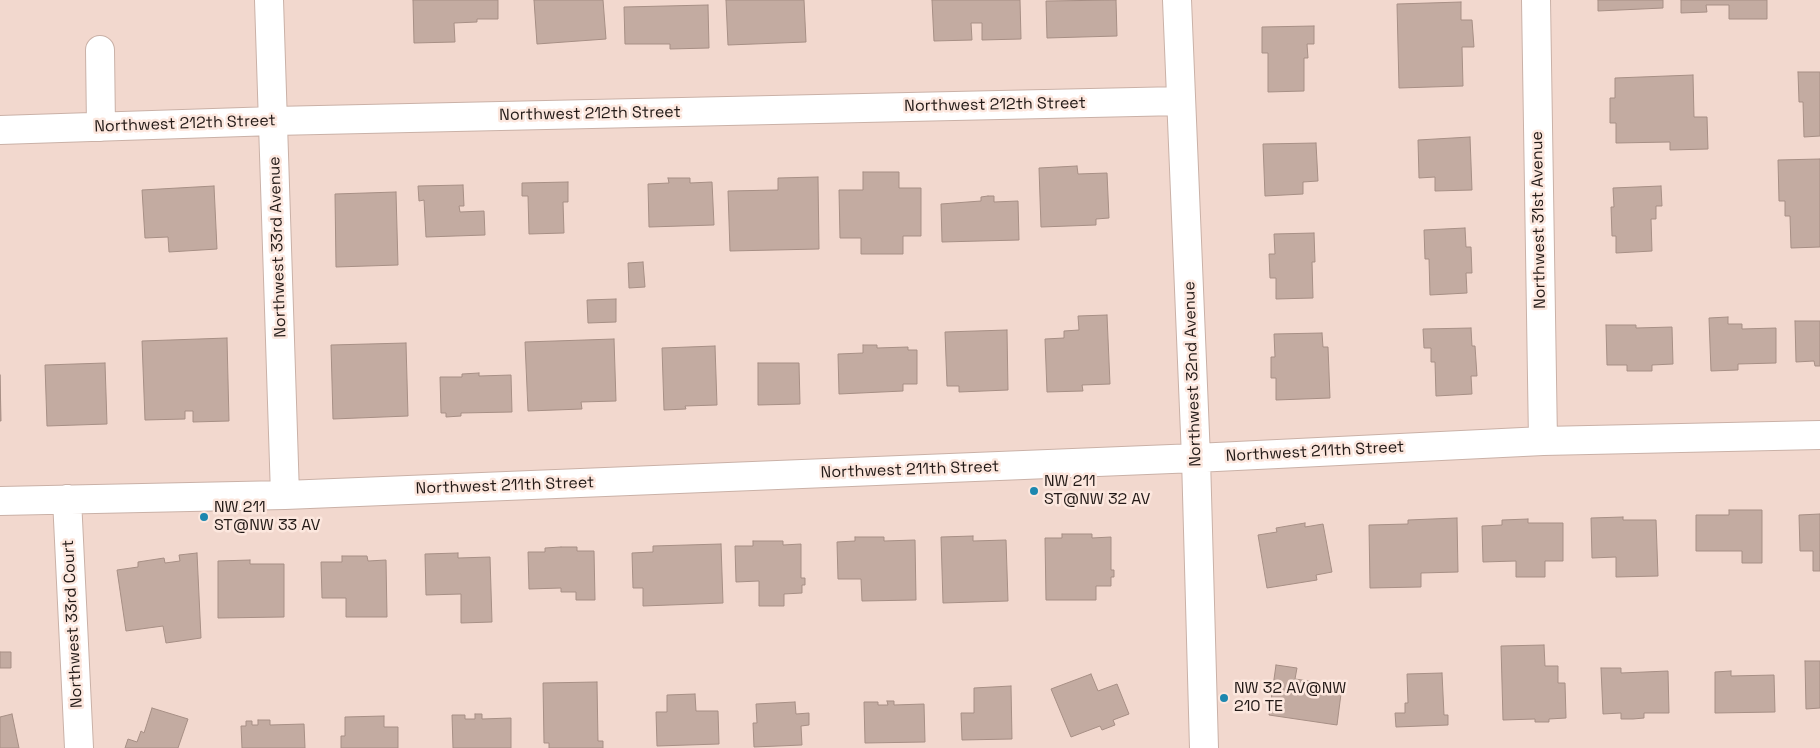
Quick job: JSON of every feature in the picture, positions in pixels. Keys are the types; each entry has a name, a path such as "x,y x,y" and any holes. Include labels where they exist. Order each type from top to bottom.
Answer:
{"street":[{"name":"Northwest 33rd Avenue","path":"269,0 285,495"},
{"name":"Northwest 32nd Avenue","path":"1177,0 1196,458 1204,748"},
{"name":"Northwest 31st Avenue","path":"1536,0 1543,441"},
{"path":"100,50 101,127"},
{"name":"Northwest 212th Street","path":"0,130 274,121 1181,101"},
{"name":"Northwest 211th Street","path":"0,501 285,495 1196,458 1543,441 1820,434"},
{"name":"Northwest 33rd Court","path":"68,499 79,748"}],"building":[{"path":"413,0 498,0 498,19 477,19 477,22 454,23 455,42 414,43"},
{"path":"534,0 603,0 606,39 537,44"},
{"path":"726,0 804,0 806,42 728,45"},
{"path":"932,0 1020,0 1021,39 982,40 982,23 971,23 972,40 934,41"},
{"path":"1116,0 1117,36 1047,38 1046,1"},
{"path":"1598,0 1663,0 1663,8 1598,11"},
{"path":"1681,0 1767,0 1767,19 1729,19 1729,5 1706,5 1707,12 1681,13"},
{"path":"1461,2 1461,20 1472,20 1474,47 1462,47 1463,86 1399,88 1397,4"},
{"path":"708,5 709,48 670,49 670,44 625,44 624,7"},
{"path":"1314,26 1314,44 1307,44 1308,58 1304,58 1304,91 1268,92 1268,53 1262,53 1262,27"},
{"path":"1798,72 1820,72 1820,136 1804,137 1803,102 1799,102"},
{"path":"1693,75 1694,117 1707,117 1708,149 1670,150 1670,142 1616,143 1616,123 1610,123 1610,98 1615,98 1615,78"},
{"path":"1470,137 1472,190 1435,191 1435,177 1419,178 1418,140"},
{"path":"1316,143 1318,181 1303,182 1303,194 1265,196 1263,144"},
{"path":"1820,159 1820,247 1791,248 1790,216 1785,216 1785,201 1779,201 1778,160"},
{"path":"1077,166 1078,174 1107,173 1109,218 1096,219 1096,225 1041,227 1039,168"},
{"path":"863,172 899,172 899,188 921,188 921,236 903,236 903,254 861,254 861,238 840,238 839,190 863,190"},
{"path":"818,177 819,249 730,251 728,191 778,190 778,178"},
{"path":"668,178 690,178 690,183 712,182 714,225 649,227 648,184 669,183"},
{"path":"568,182 568,202 563,202 564,233 529,234 528,196 522,196 522,183"},
{"path":"463,185 464,206 459,206 460,212 484,211 485,235 426,237 424,200 419,201 418,186"},
{"path":"214,186 217,249 169,252 168,237 145,238 142,190"},
{"path":"1661,186 1662,206 1656,206 1656,219 1651,219 1652,251 1616,253 1616,236 1612,236 1611,207 1614,207 1613,188"},
{"path":"396,192 398,265 336,267 335,194"},
{"path":"994,196 994,202 1018,201 1019,240 942,242 941,204 981,201 981,197"},
{"path":"1465,228 1466,247 1471,247 1472,273 1466,273 1467,293 1430,295 1429,259 1425,259 1424,230"},
{"path":"1314,233 1315,262 1312,262 1313,298 1276,299 1276,278 1270,278 1269,254 1275,254 1274,234"},
{"path":"643,262 645,287 629,288 628,263"},
{"path":"616,299 616,322 588,323 587,300"},
{"path":"1107,315 1110,384 1082,385 1083,391 1047,392 1045,339 1064,338 1064,331 1079,330 1078,316"},
{"path":"1728,317 1728,324 1742,324 1742,329 1776,328 1776,363 1738,364 1738,370 1711,371 1709,318"},
{"path":"1795,321 1820,321 1820,366 1815,366 1814,361 1796,362"},
{"path":"1606,325 1636,325 1636,328 1672,327 1673,364 1652,365 1652,371 1627,371 1627,365 1607,365"},
{"path":"1471,328 1472,346 1475,346 1477,376 1471,376 1472,394 1436,396 1435,362 1431,362 1431,348 1424,348 1423,329"},
{"path":"1007,330 1008,390 959,392 959,386 947,386 945,332"},
{"path":"1322,333 1323,347 1328,347 1330,398 1276,400 1276,378 1271,378 1271,357 1275,357 1274,334"},
{"path":"227,338 229,421 193,422 193,411 185,411 185,419 145,420 142,341"},
{"path":"614,339 616,401 581,402 582,409 528,411 525,342"},
{"path":"406,343 408,416 333,419 331,345"},
{"path":"863,345 877,345 877,348 908,347 908,350 917,350 917,384 903,384 903,391 839,394 838,354 863,353"},
{"path":"715,346 717,405 685,406 686,409 664,410 662,348"},
{"path":"105,363 107,424 47,426 45,365"},
{"path":"758,363 799,363 800,404 758,405"},
{"path":"479,373 479,376 511,375 512,412 461,413 461,416 446,417 446,413 441,413 440,377 462,377 462,374"},
{"path":"0,375 1,421 0,421"},
{"path":"1729,510 1762,510 1762,563 1742,563 1742,551 1696,551 1696,515 1729,515"},
{"path":"1820,514 1820,571 1813,571 1813,551 1800,551 1799,515"},
{"path":"1623,517 1623,520 1656,520 1658,576 1616,577 1616,557 1592,558 1591,518"},
{"path":"1457,518 1458,572 1421,573 1421,587 1370,588 1369,525 1408,524 1408,520"},
{"path":"1528,519 1528,523 1563,523 1563,561 1545,561 1545,577 1516,577 1516,561 1483,562 1482,526 1502,525 1502,520"},
{"path":"1305,523 1305,527 1323,524 1332,572 1316,575 1317,580 1267,588 1258,535 1277,532 1276,528"},
{"path":"1062,534 1092,534 1092,538 1111,537 1111,570 1114,570 1114,577 1111,577 1111,586 1096,586 1096,600 1046,600 1045,538 1062,538"},
{"path":"973,536 973,541 1006,540 1008,601 943,603 941,537"},
{"path":"855,537 884,537 884,541 915,540 916,600 862,601 861,579 838,579 837,542 855,541"},
{"path":"753,541 783,541 783,545 801,544 801,578 805,578 805,585 802,585 802,593 784,594 784,606 759,606 759,581 736,582 735,546 753,546"},
{"path":"721,544 723,603 643,606 643,588 633,588 632,553 653,552 653,546"},
{"path":"577,547 577,551 594,551 595,600 576,600 576,592 561,592 561,588 529,589 528,552 545,552 545,548"},
{"path":"197,553 201,638 166,643 163,626 126,631 117,570 138,567 138,562 164,558 165,563 180,561 179,555"},
{"path":"458,553 458,558 490,557 492,622 461,623 461,594 426,595 425,554"},
{"path":"342,556 367,556 368,561 386,560 387,617 346,617 346,598 322,598 321,562 342,562"},
{"path":"250,560 250,564 284,564 284,617 218,618 218,561"},
{"path":"1544,645 1545,666 1558,666 1558,683 1565,683 1566,718 1549,719 1549,722 1535,722 1535,719 1503,720 1501,646"},
{"path":"0,652 11,652 11,668 0,668"},
{"path":"1805,661 1820,661 1820,708 1806,709"},
{"path":"1276,665 1297,668 1295,679 1342,686 1337,725 1269,715"},
{"path":"1601,668 1621,668 1621,673 1668,671 1669,713 1644,713 1644,718 1633,719 1621,719 1621,713 1603,714"},
{"path":"1731,671 1731,676 1774,675 1775,712 1715,713 1715,672"},
{"path":"1442,673 1444,715 1448,715 1448,725 1396,727 1395,713 1405,713 1405,703 1408,703 1407,674"},
{"path":"1091,674 1098,691 1117,684 1129,714 1113,720 1115,725 1102,730 1100,726 1071,737 1051,689"},
{"path":"597,682 598,741 603,741 603,748 549,748 549,743 544,743 543,683"},
{"path":"1011,686 1012,739 962,740 961,713 974,713 974,688"},
{"path":"695,694 696,711 718,711 719,744 657,746 656,712 667,712 667,695"},
{"path":"887,701 894,701 894,705 924,704 925,742 865,743 864,702 878,702 878,705 888,705"},
{"path":"795,702 796,714 809,713 809,725 801,726 802,745 754,747 753,723 757,723 756,704"},
{"path":"152,708 188,719 178,748 125,748 128,739 137,742 141,731 144,733"},
{"path":"12,714 19,748 0,748 0,717"},
{"path":"475,714 482,714 482,719 511,718 511,748 453,748 452,715 465,715 465,719 475,719"},
{"path":"384,716 384,727 398,727 398,748 341,748 341,736 345,736 345,717"},
{"path":"258,720 270,720 270,725 304,724 305,748 242,748 241,726 246,726 246,721 252,721 252,725 258,725"}],"place":[{"name":"NW 211 ST@NW 32 AV","path":"1034,491"},
{"name":"NW 211 ST@NW 33 AV","path":"204,517"},
{"name":"NW 32 AV@NW 210 TE","path":"1224,698"}]}
